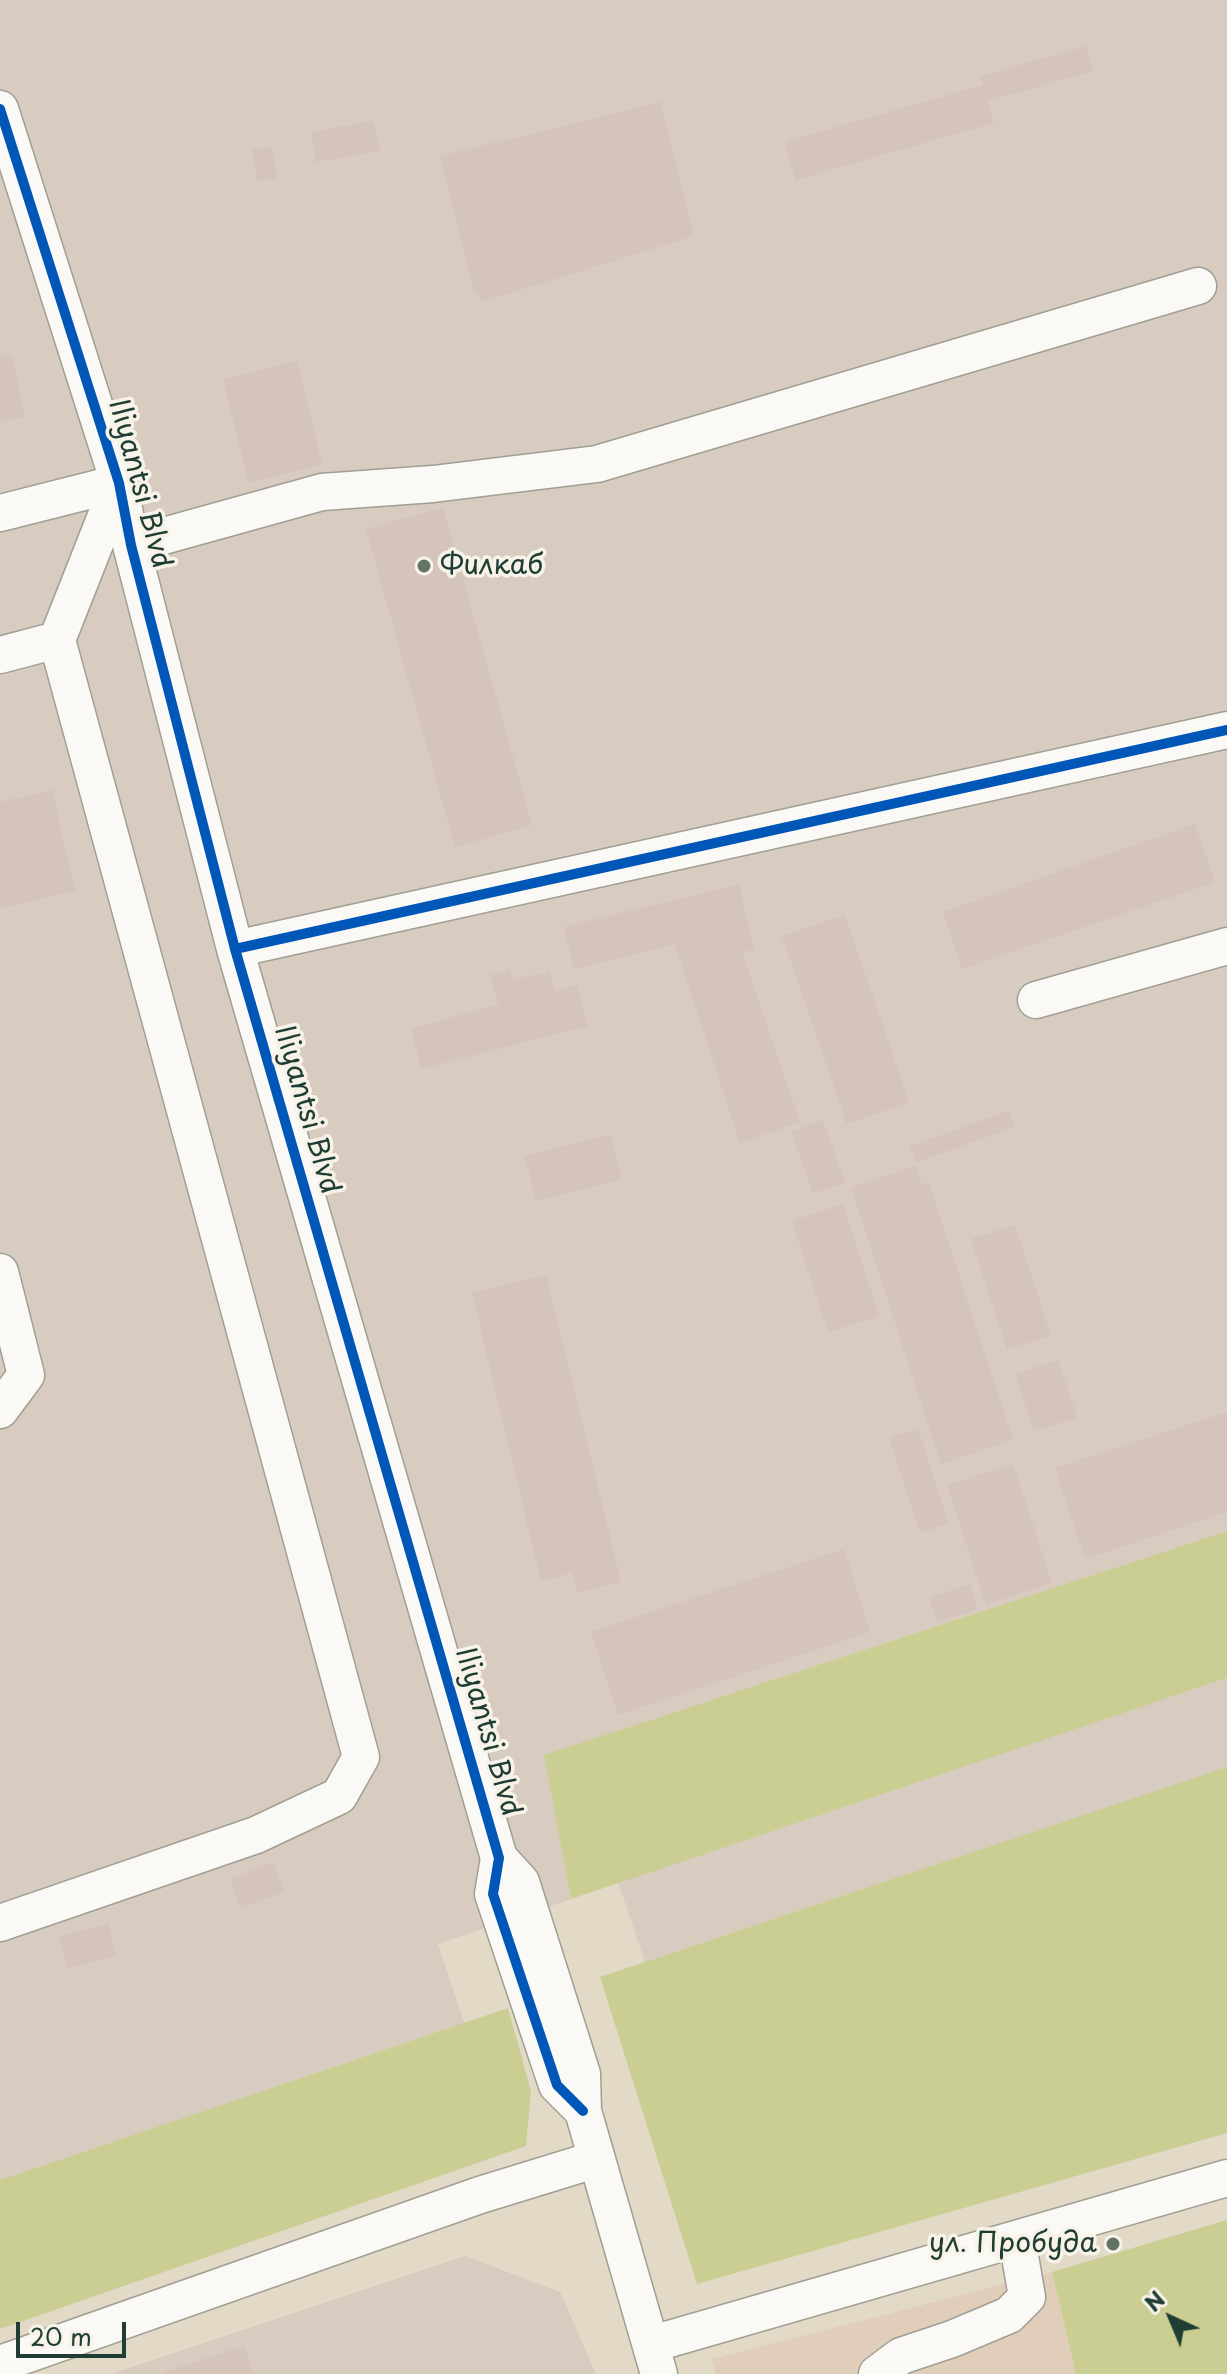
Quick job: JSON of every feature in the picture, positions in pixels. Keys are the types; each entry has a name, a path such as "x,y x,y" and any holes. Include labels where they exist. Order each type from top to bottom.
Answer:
{"street":[{"name":"Iliyantsi Blvd","path":"0,109 119,483 131,545 235,949 499,1858 521,1882 582,2074 583,2111 656,2359"},
{"path":"131,545 322,492 433,484 597,464 1198,286"},
{"path":"0,513 119,483"},
{"path":"0,1923 256,1835 339,1796 361,1757 57,640 119,483"},
{"path":"0,655 57,640"},
{"path":"235,949 1227,730"},
{"path":"1036,1000 1227,946"},
{"path":"0,1272 26,1375 0,1410"},
{"path":"0,2364 480,2195 597,2159"},
{"path":"656,2359 1017,2239 1227,2178"},
{"path":"877,2374 901,2356 1009,2315 1027,2297 1017,2239"}],"shaded area":[{"path":"0,0 1227,0 1227,1531 545,1755 571,1899 438,1944 464,2023 0,2180"},
{"path":"1227,1678 1227,1767 645,1962 618,1882"},
{"path":"465,2256 560,2292 596,2374 111,2374"},
{"path":"1052,2272 1076,2374 716,2374 712,2359"}],"green space":[{"path":"1227,1531 1227,1678 571,1899 544,1755"},
{"path":"1227,1767 1227,2133 697,2284 600,1977"},
{"path":"508,2008 531,2091 526,2146 0,2329 0,2180"},
{"path":"1227,2220 1227,2374 1076,2374 1052,2272"}],"building":[{"path":"1086,46 1093,71 988,101 994,123 795,180 785,142 983,85 981,76"},
{"path":"661,102 694,236 484,301 473,290 440,156"},
{"path":"374,121 380,151 316,162 311,132"},
{"path":"272,147 277,178 257,181 252,150"},
{"path":"11,353 25,416 0,422 0,356"},
{"path":"297,361 322,464 249,483 223,380"},
{"path":"443,508 532,825 455,847 366,529"},
{"path":"52,790 75,891 0,908 0,802"},
{"path":"1195,824 1215,882 962,969 943,912"},
{"path":"739,884 754,950 742,952 800,1122 740,1143 675,944 574,969 564,927"},
{"path":"845,915 909,1102 847,1124 782,936"},
{"path":"510,970 512,980 550,971 554,991 577,985 588,1026 421,1069 411,1028 498,1005 490,975"},
{"path":"1009,1111 1015,1127 916,1162 910,1146"},
{"path":"823,1120 845,1183 813,1193 791,1132"},
{"path":"610,1134 622,1179 536,1201 525,1156"},
{"path":"916,1166 922,1185 929,1183 1013,1440 941,1464 851,1187"},
{"path":"843,1204 879,1316 828,1332 792,1221"},
{"path":"1015,1225 1051,1336 1007,1349 971,1239"},
{"path":"546,1275 621,1582 577,1593 572,1573 541,1581 472,1293"},
{"path":"1058,1360 1077,1417 1034,1432 1015,1374"},
{"path":"1227,1412 1227,1512 1085,1559 1055,1468"},
{"path":"918,1428 948,1523 920,1533 889,1438"},
{"path":"1013,1464 1052,1583 986,1605 947,1485"},
{"path":"844,1549 870,1632 618,1715 591,1632"},
{"path":"970,1584 978,1609 937,1622 929,1598"},
{"path":"273,1862 284,1892 240,1908 230,1879"},
{"path":"109,1924 116,1956 67,1968 59,1936"},
{"path":"244,2346 254,2374 162,2374 162,2373"}],"cycle path":[{"path":"0,109 119,483 131,545 235,949 499,1858 493,1894 557,2085 583,2111"},
{"path":"235,949 1227,730"}],"place":[{"name":"Филкаб","path":"424,566"},
{"name":"ул. Пробуда","path":"1113,2244"}]}
